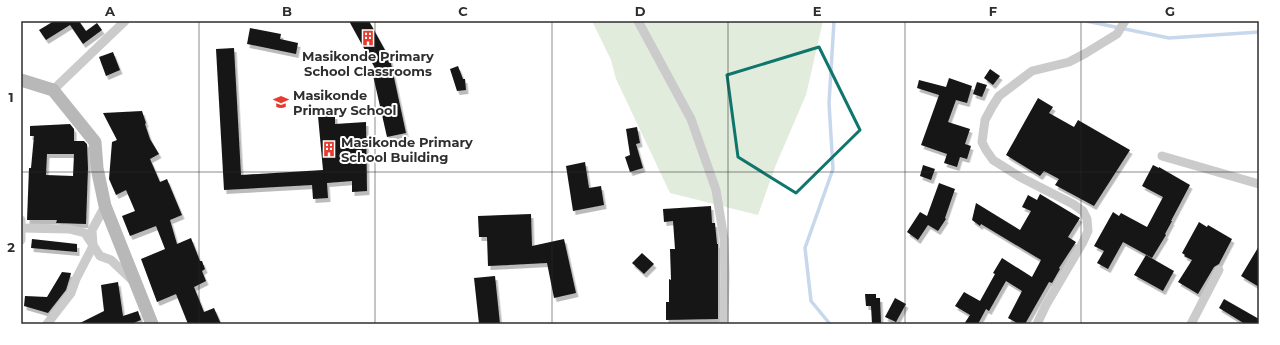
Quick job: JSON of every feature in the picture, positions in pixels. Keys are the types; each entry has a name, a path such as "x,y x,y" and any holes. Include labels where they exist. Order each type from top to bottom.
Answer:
{"main road":[{"path":"21,80 53,90 95,142 97,168 105,206 139,288 152,324"}],"street":[{"path":"638,21 691,119 716,190 724,239 724,324"},
{"path":"1037,324 1046,305 1083,242 1088,230 1088,219 1083,211 1073,204 1020,177 993,160 982,142 985,120 999,96 1032,71 1069,62 1086,53 1117,34 1125,21"},
{"path":"53,90 123,22"},
{"path":"1162,156 1259,184"},
{"path":"47,324 71,293 76,279 93,246 92,230 105,206"},
{"path":"21,240 21,226 78,230 85,233 100,256 111,260 139,288"},
{"path":"1191,324 1219,270"}],"highlighted area":[{"path":"819,47 860,130 796,193 738,157 727,75"}],"green space":[{"path":"592,21 823,21 806,95 775,167 758,215 670,193 616,79 611,60"}],"building":[{"path":"54,21 79,21 86,31 97,23 102,30 83,44 70,25 46,40 39,30"},
{"path":"349,21 369,21 390,59 406,133 387,137 372,71 376,70"},
{"path":"250,28 281,34 280,39 298,43 296,54 247,44"},
{"path":"234,48 241,175 323,170 318,116 335,115 335,124 366,122 367,191 352,192 352,181 327,183 328,198 313,199 312,185 224,190 216,49"},
{"path":"113,52 120,70 106,76 99,57"},
{"path":"458,66 463,79 465,79 466,90 457,91 450,69"},
{"path":"990,69 1000,76 993,85 984,78"},
{"path":"949,78 972,86 967,103 956,100 948,122 970,129 965,144 971,146 967,159 960,157 957,167 944,163 947,154 921,145 939,95 917,88 919,80 946,87"},
{"path":"977,82 987,85 982,97 973,94"},
{"path":"1038,98 1053,107 1049,113 1074,127 1078,120 1130,150 1094,206 1055,185 1059,179 1044,171 1040,176 1006,155"},
{"path":"142,111 150,139 159,154 150,159 160,182 167,179 182,215 170,220 177,244 191,238 200,261 202,261 205,269 202,271 206,281 194,287 204,312 214,308 221,324 188,324 176,294 157,302 141,259 165,249 156,226 130,236 122,216 135,211 126,190 116,195 109,179 112,142 117,140 103,113"},
{"path":"70,124 74,129 74,141 84,141 87,144 88,168 86,224 56,223 57,220 27,220 29,168 31,168 34,136 30,136 30,126","holes":["47,154 74,154 73,176 46,175"]},
{"path":"637,127 640,143 636,144 643,168 630,172 625,157 630,155 626,129"},
{"path":"585,162 589,188 601,186 604,205 573,211 566,166"},
{"path":"923,165 935,169 931,180 920,176"},
{"path":"1153,165 1190,185 1171,221 1165,234 1166,235 1152,258 1123,242 1108,269 1097,263 1104,251 1094,246 1113,212 1119,216 1121,213 1147,227 1163,197 1142,186"},
{"path":"939,183 955,189 945,218 946,219 938,231 928,225 918,240 907,232 920,212 927,216"},
{"path":"1040,194 1080,218 1068,237 1076,242 1059,268 1060,269 1052,283 1049,282 1025,324 1019,324 1008,318 1022,291 1006,281 989,311 986,309 978,324 964,324 970,315 955,306 964,292 980,301 1002,258 1032,277 1041,260 972,220 976,203 1020,230 1031,211 1022,207 1028,195 1037,200"},
{"path":"711,206 712,223 715,223 718,244 718,319 666,320 666,302 669,302 669,279 671,280 670,249 675,249 673,221 664,222 663,209"},
{"path":"531,214 532,246 564,239 576,293 554,298 547,263 488,266 487,237 479,237 478,216"},
{"path":"1199,222 1207,227 1208,225 1232,239 1219,264 1214,267 1198,294 1178,282 1192,260 1184,256 1185,255 1182,253"},
{"path":"32,239 77,244 77,252 31,248"},
{"path":"1259,246 1259,287 1241,276"},
{"path":"642,253 654,264 644,274 632,263"},
{"path":"1146,255 1174,271 1163,291 1134,275"},
{"path":"62,272 71,273 66,290 48,313 24,306 25,296 47,297"},
{"path":"495,276 500,324 479,324 474,278"},
{"path":"118,282 123,316 138,311 141,320 131,324 78,324 104,311 101,285"},
{"path":"865,294 876,294 876,298 880,298 881,323 872,324 871,306 866,306"},
{"path":"895,298 906,304 896,322 885,317"},
{"path":"1224,299 1259,319 1259,324 1245,324 1219,308"}],"waterway":[{"path":"830,324 811,301 805,248 833,169 829,103 834,21"},
{"path":"1086,21 1169,38 1259,32"}],"place":[{"name":"Masikonde Primary School Classrooms","path":"368,38"},
{"name":"Masikonde Primary School","path":"281,102"},
{"name":"Masikonde Primary School Building","path":"329,149"}]}
